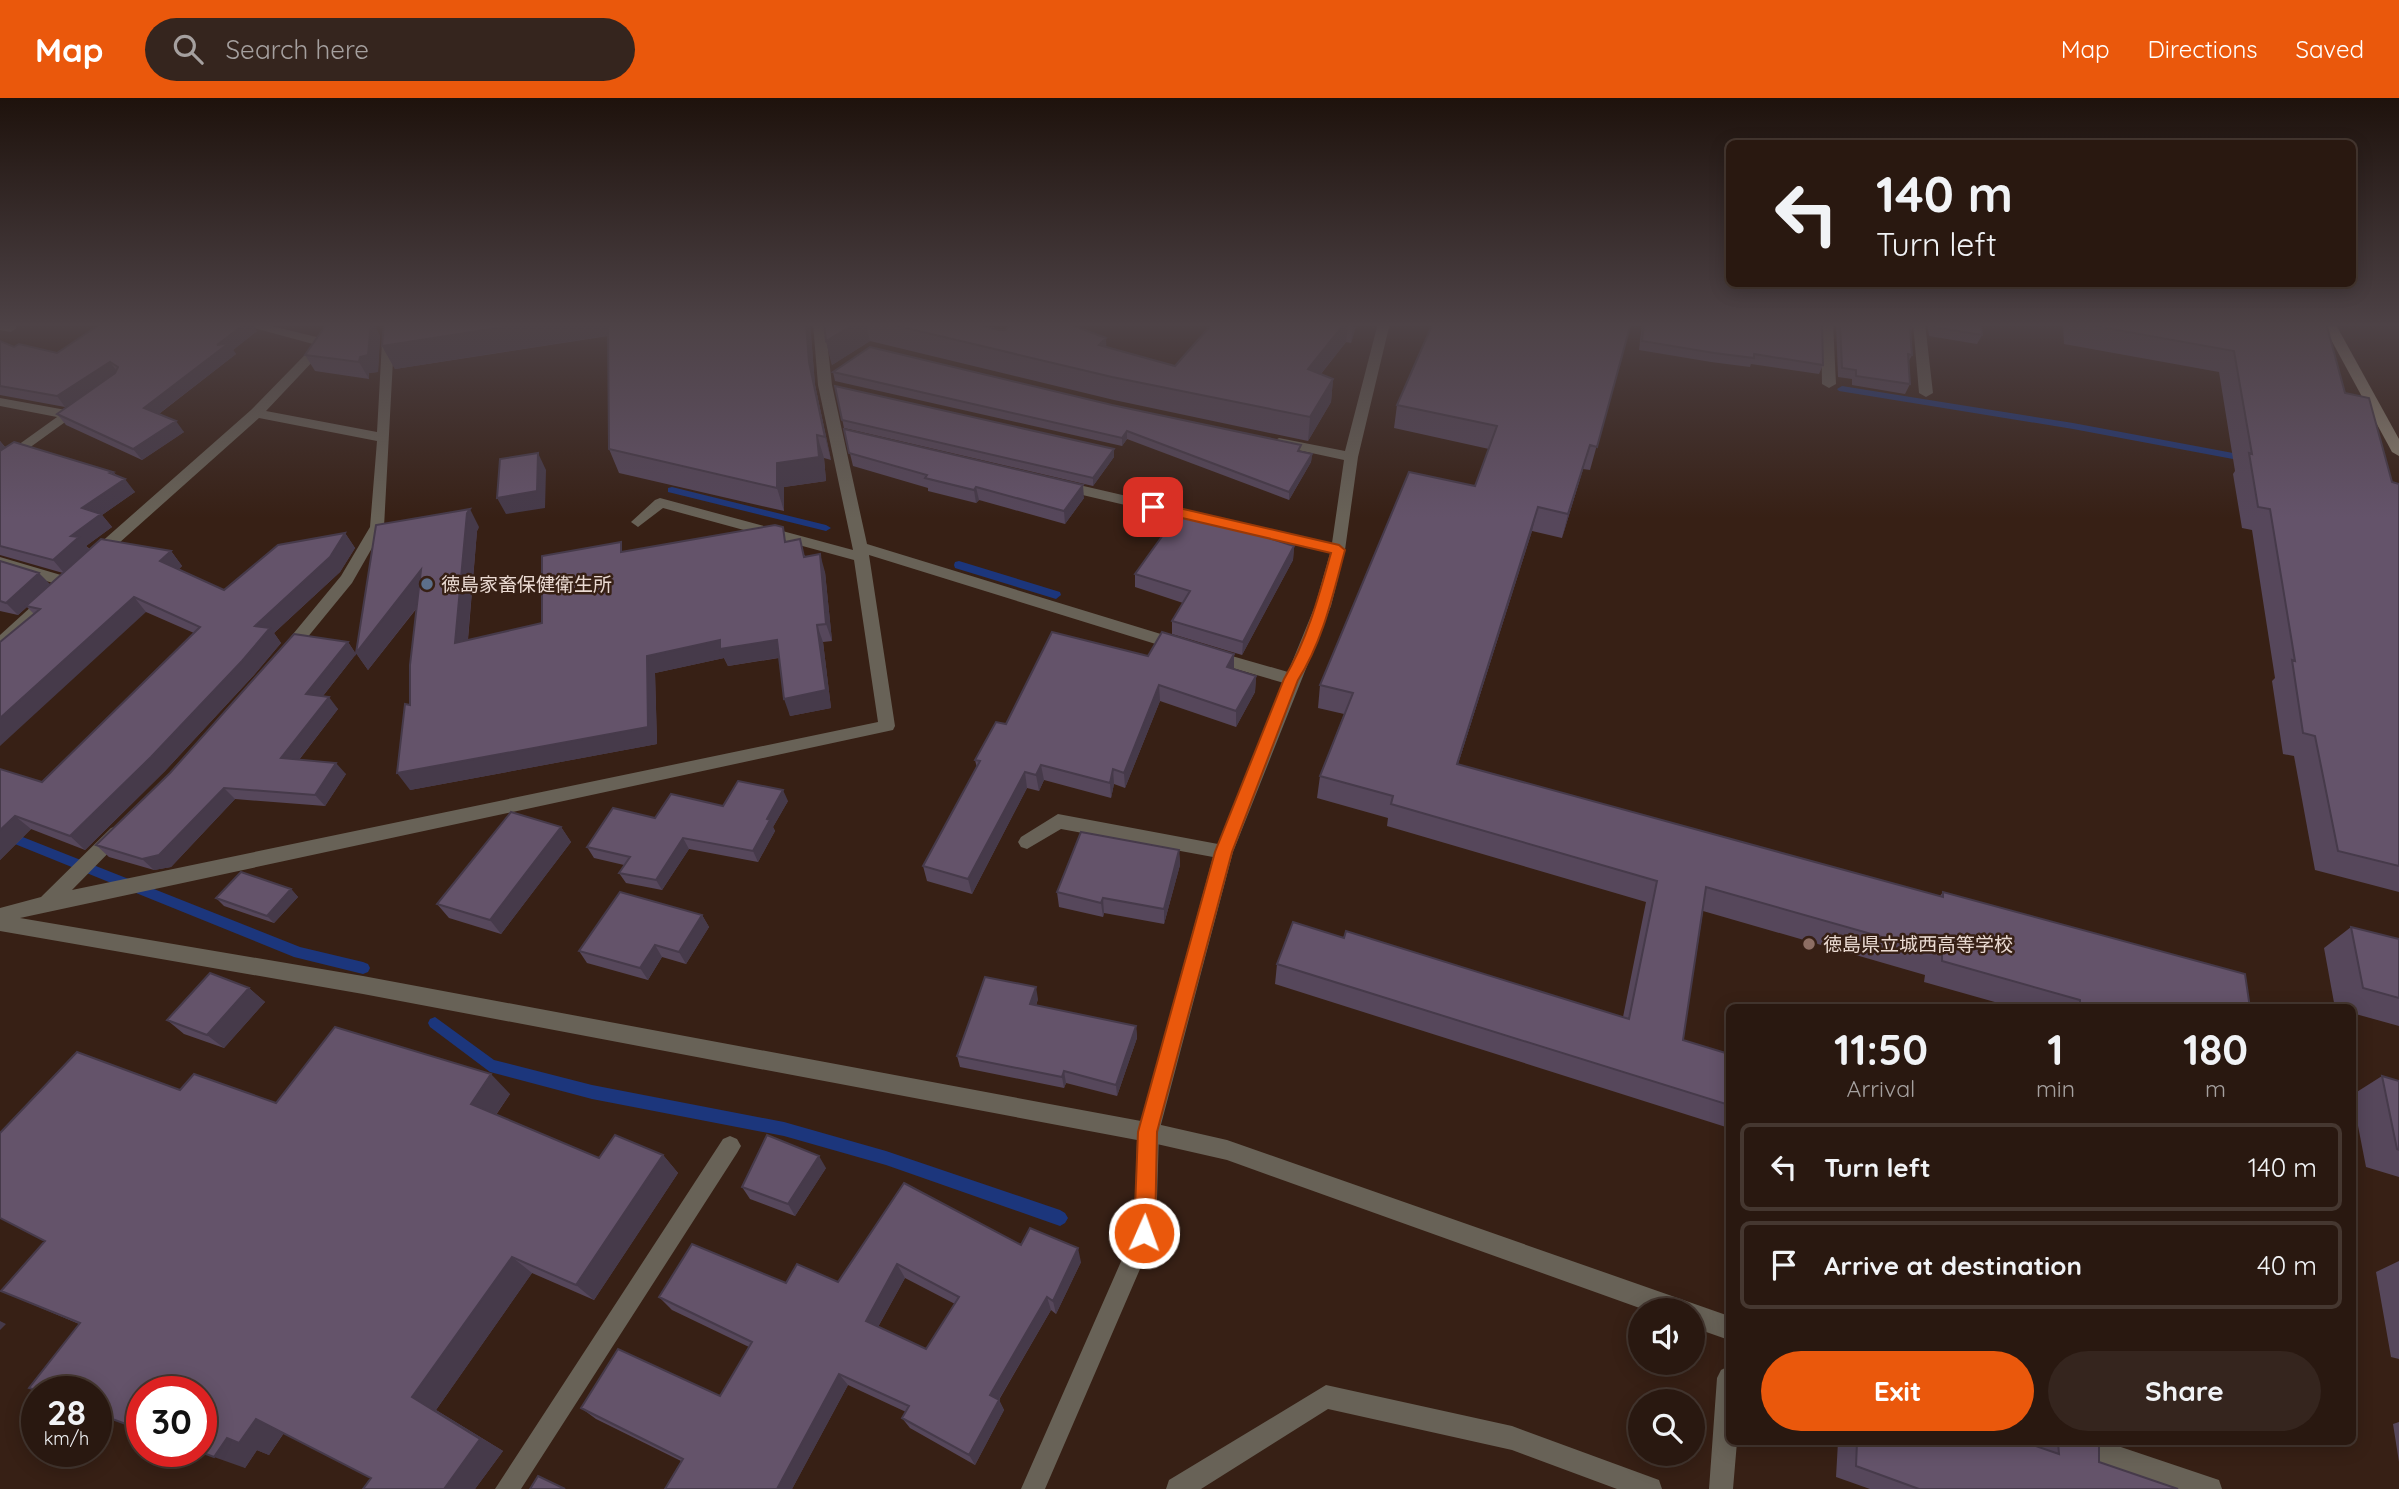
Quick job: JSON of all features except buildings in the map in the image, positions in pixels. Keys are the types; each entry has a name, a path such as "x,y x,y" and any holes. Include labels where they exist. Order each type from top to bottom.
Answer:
{"main road":[{"path":"2364,388 2399,452"}],"street":[{"path":"0,644 256,414 281,388"},
{"path":"279,660 347,579 377,527 386,388"},
{"path":"0,916 47,903 887,726 833,388"},
{"path":"1033,1489 1144,1233 1148,1132 1224,852 1291,679 1303,661 1339,550 1351,457 1368,388"},
{"path":"1925,388 1926,393"},
{"path":"0,465 88,401"},
{"path":"0,402 69,415"},
{"path":"256,414 384,438"},
{"path":"1259,438 1351,457"},
{"path":"1053,484 1339,550"},
{"path":"638,522 660,503 860,552 1291,679"},
{"path":"0,562 76,573"},
{"path":"1027,842 1058,821 1224,852"},
{"path":"47,903 126,825"},
{"path":"0,923 376,988 1148,1132 1227,1150 1644,1298"},
{"path":"507,1489 730,1146"},
{"path":"1705,1320 1726,1327"},
{"path":"1178,1489 1326,1397 1512,1438 1650,1489"},
{"path":"1721,1489 1726,1420"},
{"path":"2079,1445 2210,1489"}],"waterway":[{"path":"1842,389 2073,426 2249,459"},
{"path":"672,490 826,528"},
{"path":"959,565 1056,595"},
{"path":"0,833 299,953 363,968"},
{"path":"435,1023 490,1065 592,1092 784,1129 886,1158 1060,1218"}],"place":[{"name":"徳島家畜保健衛生所","path":"427,584"},
{"name":"徳島県立城西高等学校","path":"1809,944"}],"route":[{"path":"1144,1233 1148,1132 1224,852 1291,679 1303,661 1339,550 1153,507"}]}
